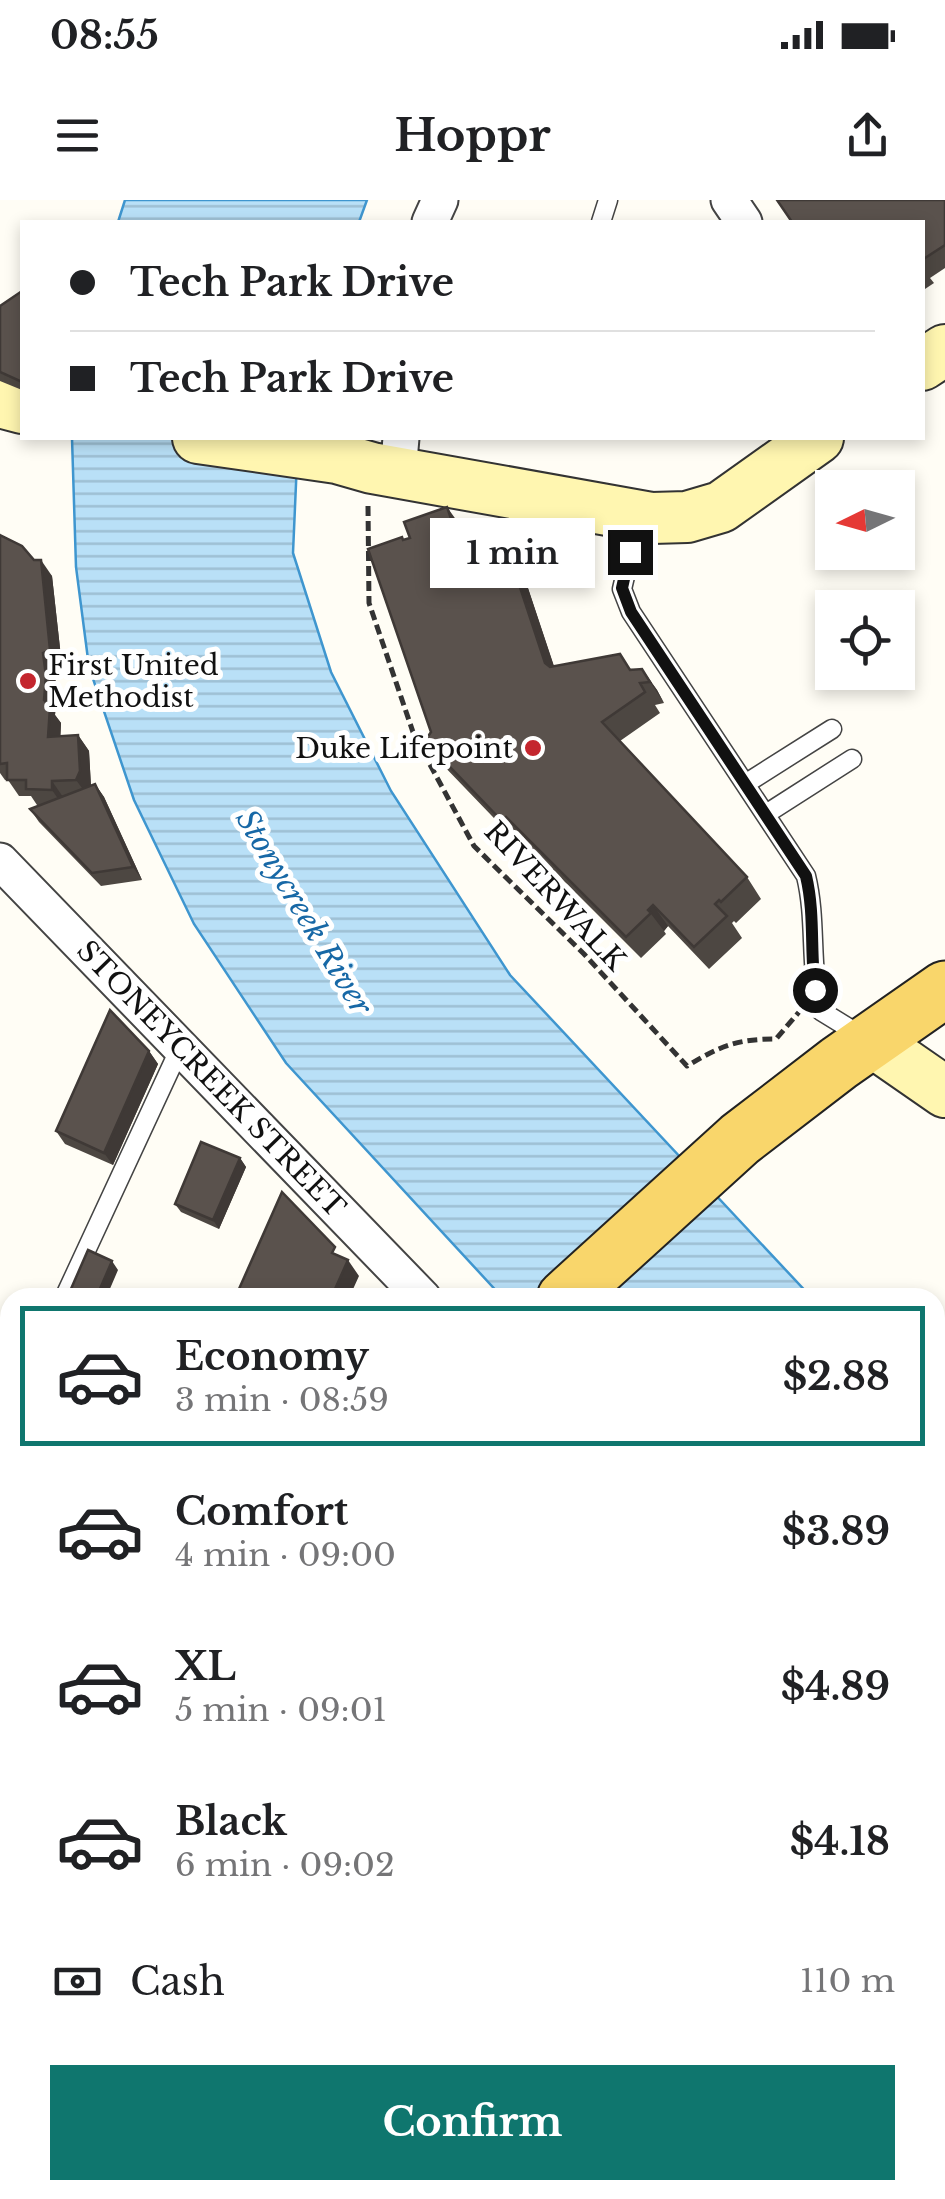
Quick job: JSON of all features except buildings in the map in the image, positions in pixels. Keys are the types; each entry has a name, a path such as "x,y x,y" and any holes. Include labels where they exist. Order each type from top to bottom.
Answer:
{"main road":[{"path":"576,1288 740,1139 870,1040 945,989"}],"street":[{"path":"215,440 377,459 640,516 687,517 721,508 815,440"},
{"name":"STONEYCREEK STREET","path":"0,861 413,1288"},
{"path":"870,1040 945,1092"}],"lane":[{"path":"640,516 622,588 631,612 806,876 813,904 812,964 821,1011 870,1040"},
{"path":"746,784 832,729"},
{"path":"766,814 852,758"},
{"path":"69,1288 180,1048"}],"path":[{"name":"RIVERWALK","path":"377,459 366,533 370,603 414,734 474,846 584,954 687,1066 722,1045 776,1038 815,990"}],"water":[{"path":"125,200 367,200 360,220 119,220"},
{"name":"Stonycreek River","path":"72,440 298,440 293,553 331,672 391,791 510,975 803,1288 494,1288 286,1063 194,924 134,800 89,667 76,567"}],"place":[{"name":"First United Methodist","path":"28,681"},
{"name":"Duke Lifepoint","path":"533,748"}],"route":[{"path":"630,552 622,588 631,612 806,876 813,904 815,990"}]}
